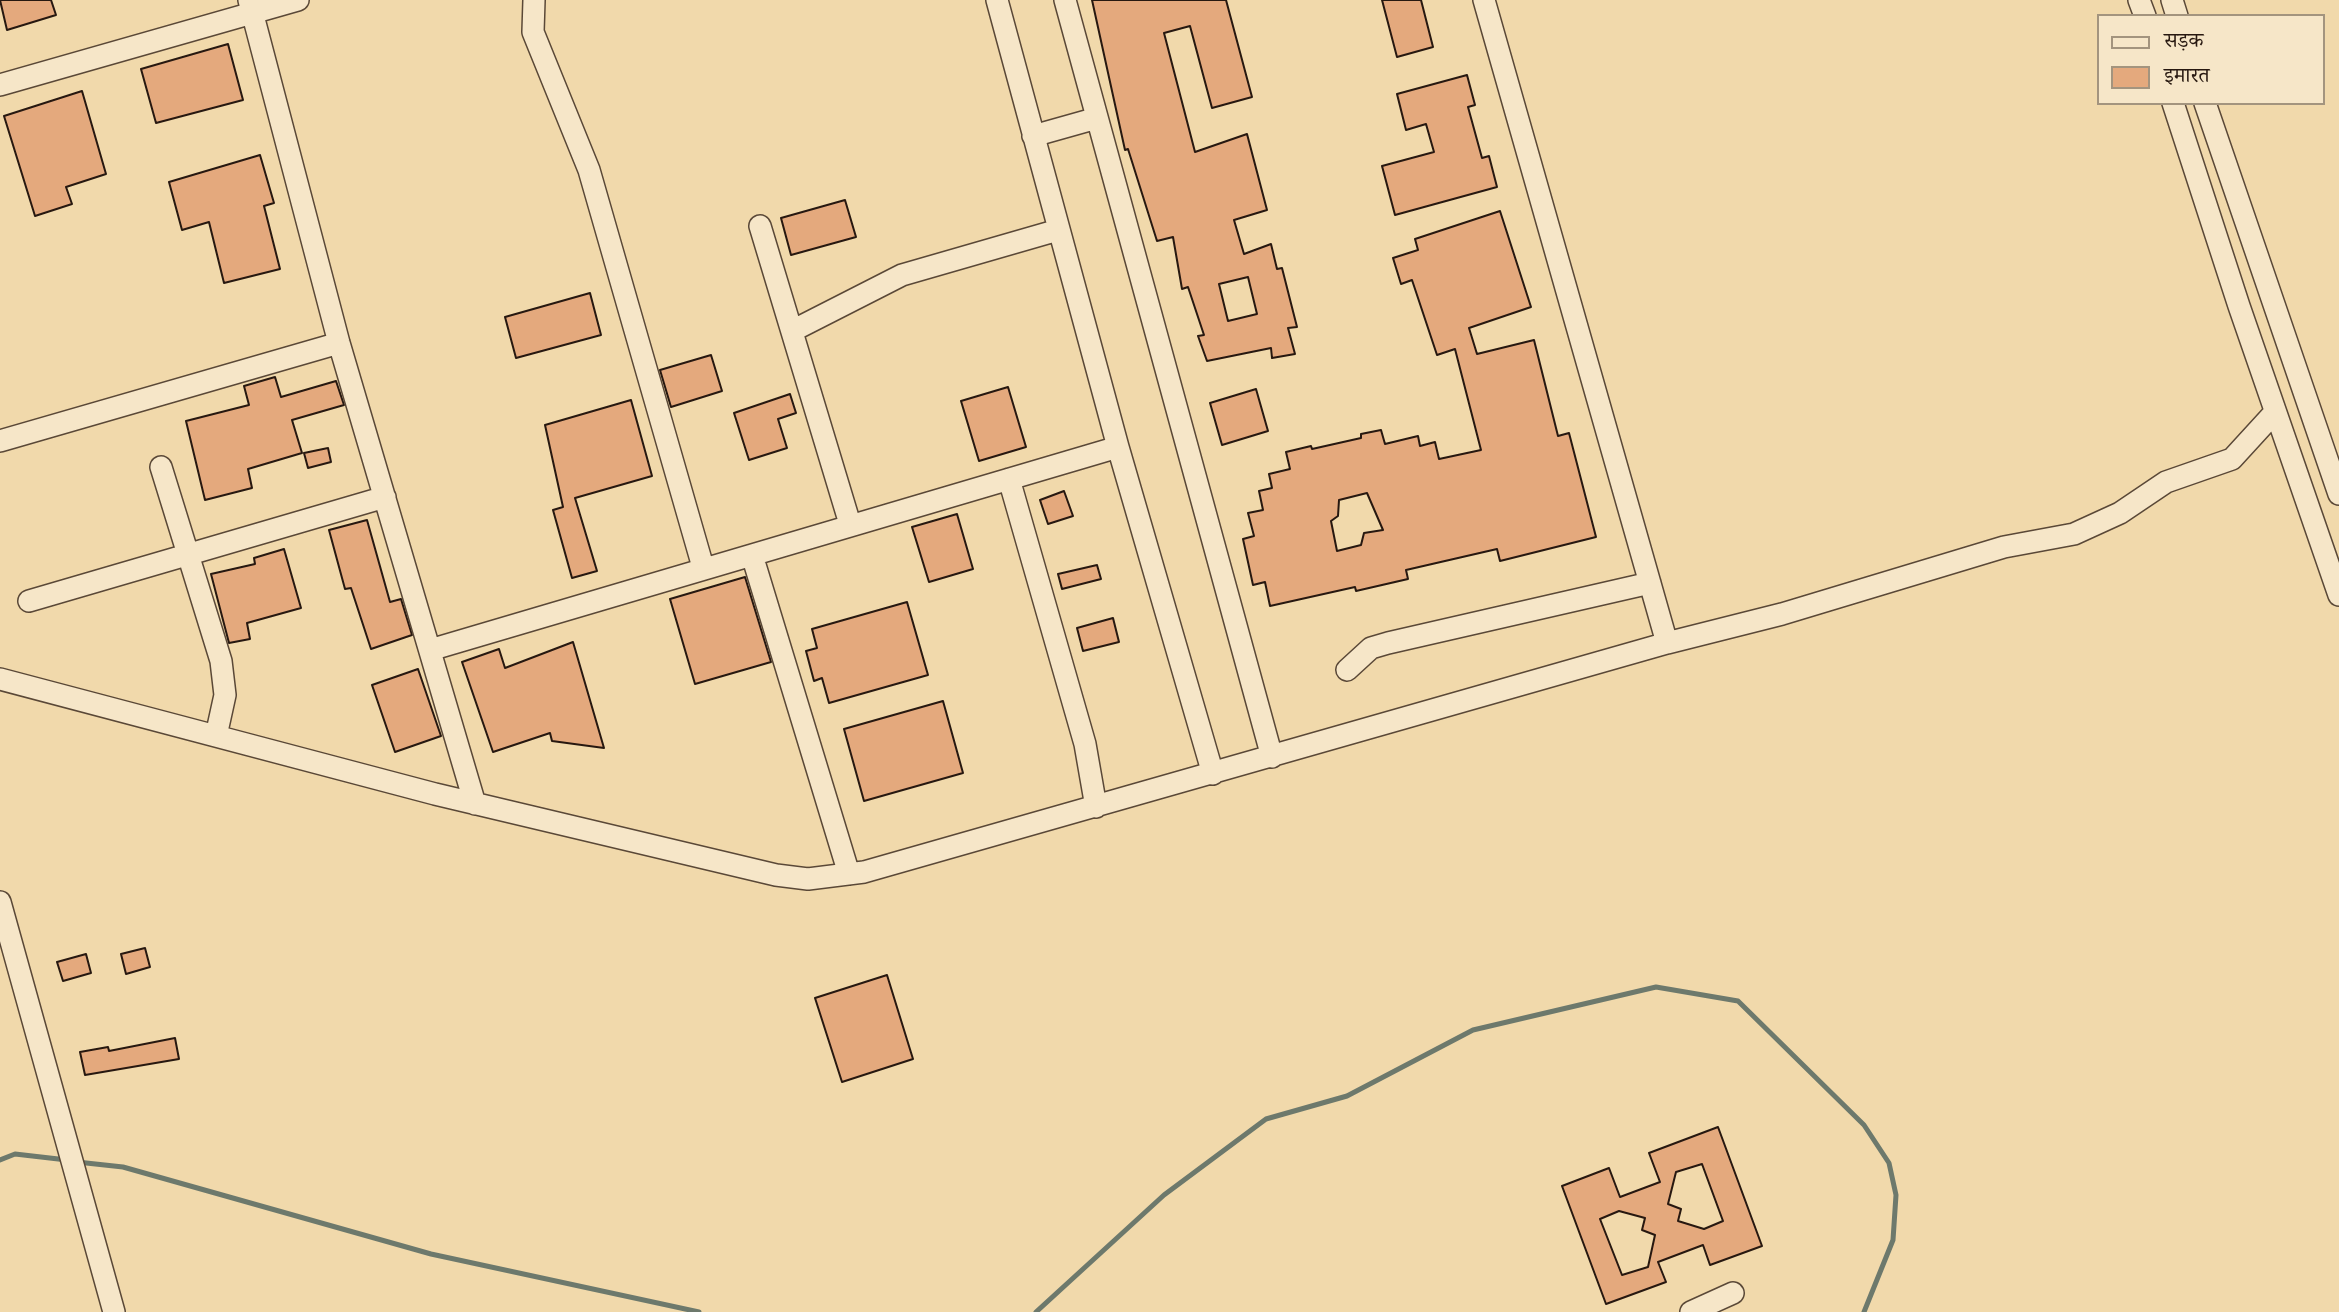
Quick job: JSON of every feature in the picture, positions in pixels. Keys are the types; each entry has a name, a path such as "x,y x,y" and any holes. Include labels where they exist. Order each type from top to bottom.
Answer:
{"street":[{"path":"0,85 251,7 298,0"},
{"path":"534,0 533,32 589,170 703,567"},
{"path":"997,0 1118,447 1213,774"},
{"path":"1065,0 1272,757"},
{"path":"1484,0 1667,643"},
{"path":"251,7 339,343 475,804"},
{"path":"2174,105 2275,412 2339,595"},
{"path":"2206,105 2339,494"},
{"path":"1033,136 1097,118"},
{"path":"760,226 850,524"},
{"path":"792,331 902,275 1058,230"},
{"path":"0,441 339,343"},
{"path":"0,679 475,804 776,875 808,879 849,874 1096,807 1667,643 1782,614 2004,547 2074,534 2120,513 2166,482 2232,459 2275,412"},
{"path":"430,650 703,567 1118,447"},
{"path":"161,467 191,554 221,661 225,695 216,736"},
{"path":"1009,479 1085,744 1096,807"},
{"path":"29,601 385,497"},
{"path":"752,555 849,874"},
{"path":"1347,670 1371,648 1388,643 1650,583"},
{"path":"0,902 5,938 59,1114 114,1312"},
{"path":"1691,1312 1734,1293"}],"building":[{"path":"0,0 51,0 56,15 7,30"},
{"path":"1092,0 1226,0 1252,97 1212,108 1190,26 1164,33 1195,152 1247,134 1267,210 1234,220 1244,254 1271,244 1277,269 1282,268 1297,327 1288,328 1295,354 1272,358 1271,348 1207,361 1198,336 1204,335 1188,287 1182,289 1173,237 1157,241 1128,149 1125,150","holes":["1248,277 1257,314 1228,321 1219,284"]},
{"path":"1382,0 1421,0 1433,47 1397,57"},
{"path":"228,44 243,100 156,123 141,69"},
{"path":"1467,75 1475,105 1468,107 1482,158 1489,156 1497,187 1395,215 1382,166 1434,152 1426,124 1406,130 1397,94"},
{"path":"82,91 106,174 66,187 72,204 35,216 4,116"},
{"path":"260,155 274,203 264,206 280,269 224,283 209,222 182,230 169,182"},
{"path":"845,200 856,237 791,255 781,218"},
{"path":"1500,211 1531,307 1469,328 1477,354 1534,340 1558,436 1569,433 1596,537 1500,561 1497,549 1406,570 1408,579 1356,591 1355,587 1270,606 1265,582 1253,585 1243,539 1254,536 1248,513 1263,510 1259,491 1272,488 1269,474 1290,469 1286,452 1361,438 1361,434 1381,430 1385,444 1418,436 1420,446 1435,442 1439,459 1481,450 1455,349 1437,355 1412,280 1401,284 1393,258 1418,250 1415,239","holes":["1367,493 1383,530 1364,533 1361,545 1337,551 1331,521 1338,516 1339,500"]},
{"path":"590,293 601,335 516,358 505,317"},
{"path":"711,355 722,391 671,407 660,370"},
{"path":"275,377 281,397 336,381 344,405 292,420 302,453 248,469 252,488 205,500 186,421 249,405 244,386"},
{"path":"1008,387 1026,447 979,461 961,401"},
{"path":"1256,389 1268,431 1222,445 1210,403"},
{"path":"790,394 796,413 778,419 787,448 749,460 734,413"},
{"path":"631,400 652,476 575,498 597,571 572,578 553,510 563,507 545,425"},
{"path":"328,448 331,462 308,468 304,453"},
{"path":"1064,491 1073,516 1048,524 1040,500"},
{"path":"957,514 973,569 929,582 912,527"},
{"path":"367,520 390,602 401,599 412,635 371,649 351,588 345,589 329,530"},
{"path":"284,549 301,608 247,623 250,639 229,643 211,574 255,564 254,558"},
{"path":"1097,565 1101,579 1062,589 1058,574"},
{"path":"745,577 771,662 695,684 670,599"},
{"path":"907,602 928,675 829,703 822,678 814,681 806,651 817,648 812,629"},
{"path":"1113,618 1119,642 1083,651 1077,628"},
{"path":"573,642 604,748 552,741 550,733 493,752 462,662 499,649 505,668"},
{"path":"418,669 441,736 395,752 372,685"},
{"path":"943,701 963,773 864,801 844,729"},
{"path":"145,948 150,967 126,974 121,954"},
{"path":"86,954 91,973 63,981 57,962"},
{"path":"887,975 913,1059 842,1082 815,998"},
{"path":"175,1038 179,1059 85,1075 80,1052 108,1047 109,1051"},
{"path":"1718,1127 1762,1246 1710,1265 1703,1245 1658,1262 1666,1282 1606,1304 1562,1186 1609,1168 1620,1197 1660,1182 1649,1153","holes":["1702,1164 1723,1221 1704,1229 1678,1221 1681,1209 1668,1204 1676,1172","1619,1211 1645,1218 1642,1230 1655,1235 1648,1267 1622,1275 1600,1219"]}],"waterway":[{"path":"1036,1312 1164,1195 1266,1119 1347,1096 1473,1030 1656,987 1738,1001 1864,1125 1889,1163 1896,1195 1893,1240 1864,1312"},
{"path":"0,1160 15,1154 67,1160"},
{"path":"77,1162 123,1167 431,1254 699,1312"}]}
